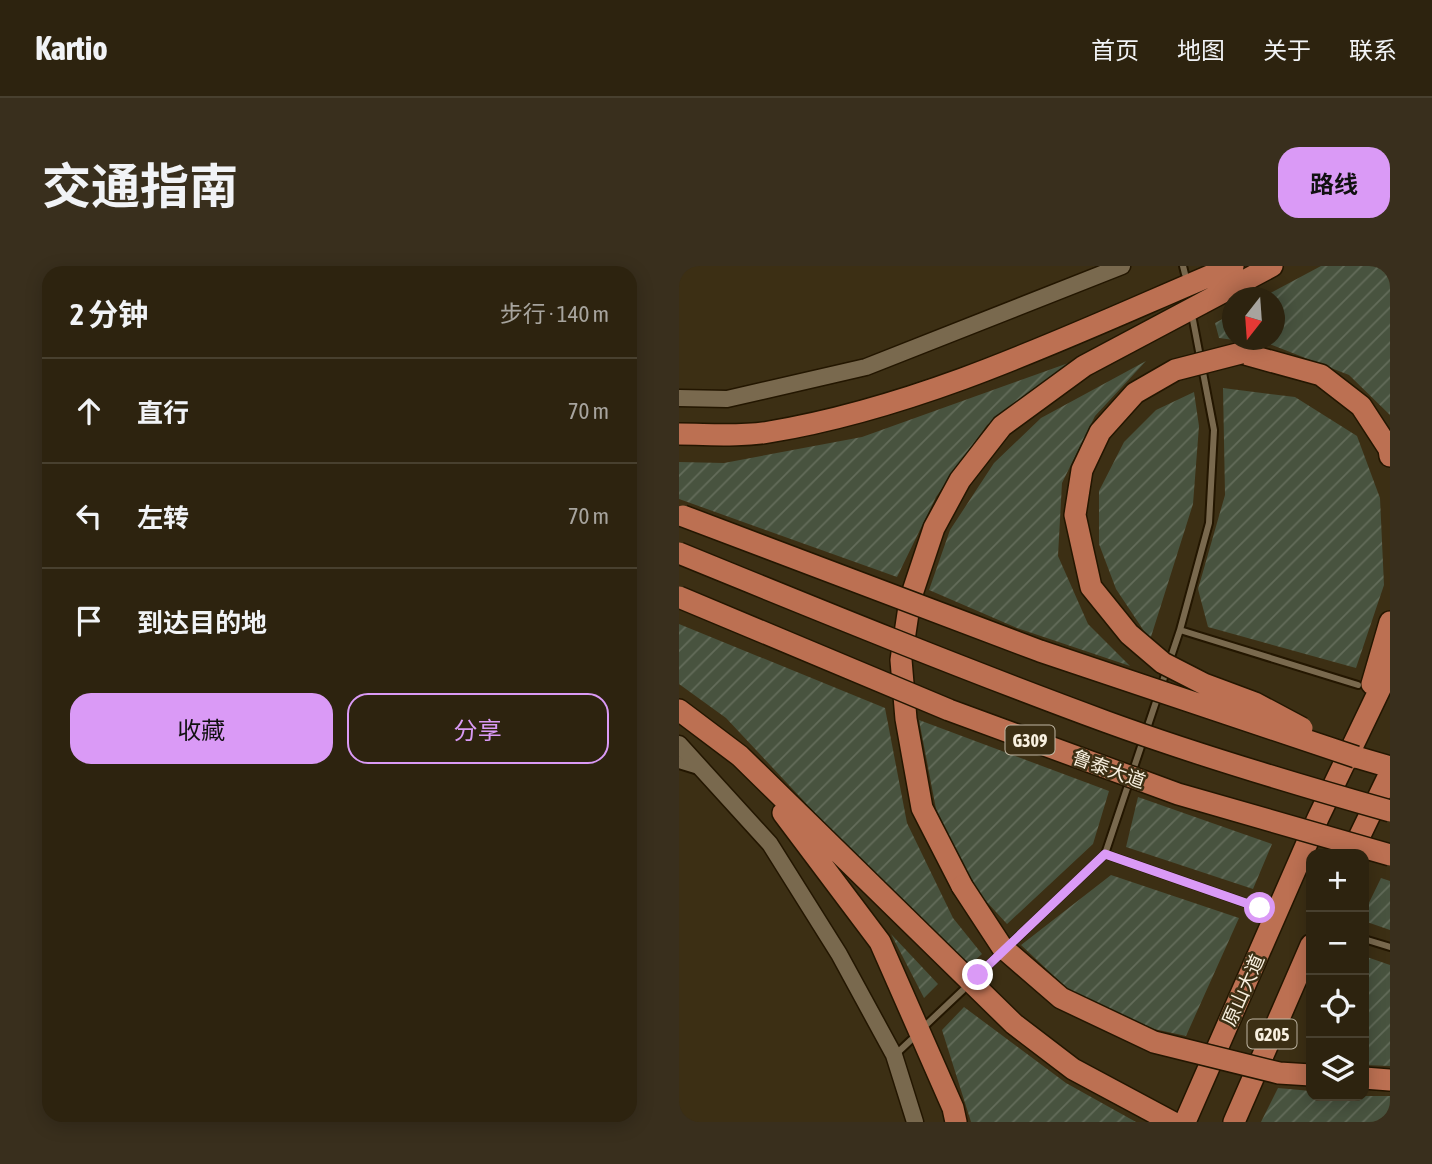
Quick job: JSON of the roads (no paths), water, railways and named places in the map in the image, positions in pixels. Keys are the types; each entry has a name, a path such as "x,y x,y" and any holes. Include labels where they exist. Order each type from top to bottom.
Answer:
{"highway":[{"path":"679,434 766,433 859,414 1003,363 1233,266"},
{"path":"1272,266 1084,366 1002,426 960,480 934,528 910,600 901,660 906,719 922,808 962,886 1002,947 1061,998 1154,1042 1279,1073 1306,1075"},
{"path":"1356,757 1255,703 1204,684 1163,663 1129,634 1091,587 1075,515 1082,470 1100,432 1135,393 1175,370 1241,353 1321,375 1361,406 1389,449 1390,456"},
{"path":"679,514 1040,651 1390,767"},
{"name":"G309","path":"679,553 858,627 1109,722 1265,775 1390,811"},
{"name":"鲁泰大道","path":"679,597 949,710 1178,794 1390,855"},
{"path":"1357,735 1390,622"},
{"name":"原山大道","path":"1185,1122 1318,818 1390,668"},
{"path":"679,710 740,755 1014,1024 1073,1069 1172,1122"},
{"path":"740,755 880,942 953,1108 956,1122"},
{"path":"1353,849 1390,773"},
{"name":"G205","path":"1234,1122 1306,956"},
{"path":"1369,1078 1390,1080"}],"street":[{"path":"679,398 727,399 866,368 1122,266"},
{"path":"679,744 770,844 839,954 894,1055 915,1122"},
{"path":"679,762 702,769"}],"lane":[{"path":"1183,266 1185,274"},
{"path":"978,975 1105,854 1180,630 1209,523 1214,430 1193,320"},
{"path":"1180,630 1358,685"},
{"path":"1105,854 1260,908"},
{"path":"1369,941 1390,947"},
{"path":"927,1024 963,990"},
{"path":"894,1055 911,1040"}]}
